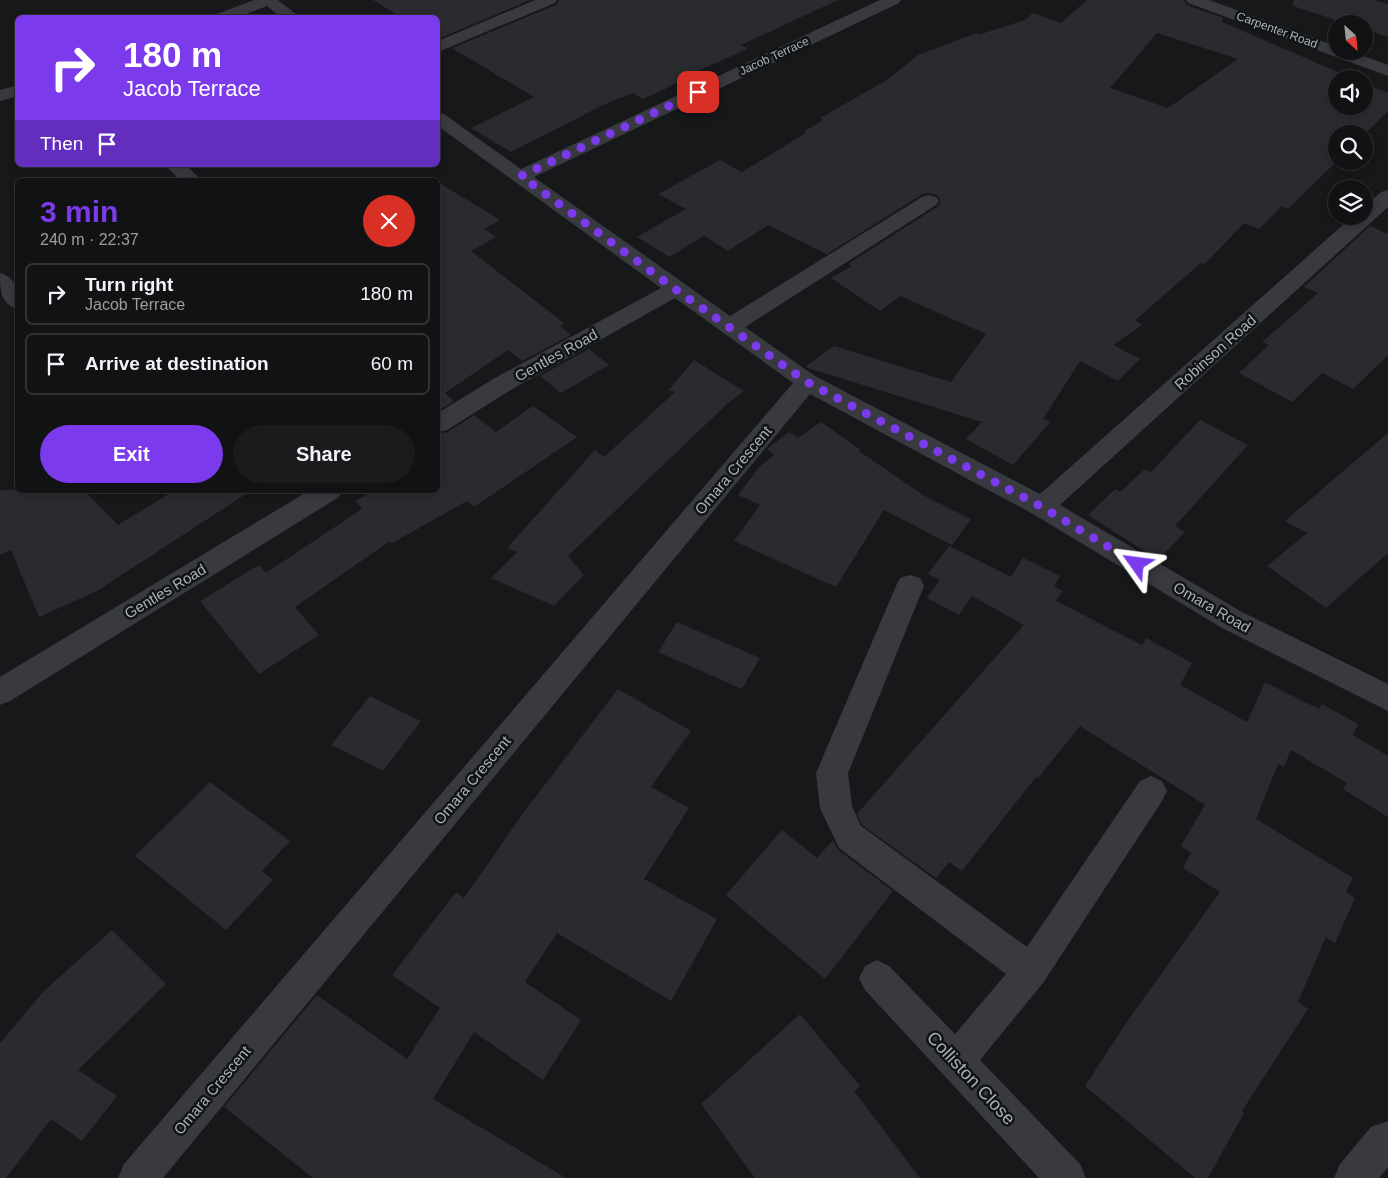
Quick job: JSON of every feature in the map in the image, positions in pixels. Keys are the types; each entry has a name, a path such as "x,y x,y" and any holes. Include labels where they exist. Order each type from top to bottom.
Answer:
{"street":[{"path":"228,15 269,0 289,15"},
{"path":"440,46 550,0"},
{"name":"Jacob Terrace","path":"521,176 893,0"},
{"name":"Carpenter Road","path":"1194,0 1388,71"},
{"path":"0,96 15,91"},
{"name":"Omara Road","path":"440,119 807,382 1042,507 1232,620 1388,698"},
{"path":"176,167 189,178"},
{"name":"Robinson Road","path":"1042,507 1388,196"},
{"path":"729,327 929,202"},
{"path":"0,280 15,298"},
{"name":"Gentles Road","path":"440,423 501,386 675,289"},
{"name":"Omara Crescent","path":"138,1178 807,382"},
{"name":"Gentles Road","path":"0,692 325,493"},
{"path":"910,586 832,773 836,808 850,837 1031,971"},
{"path":"955,1062 1031,971 1151,791"},
{"name":"Colliston Close","path":"877,978 1066,1178"},
{"path":"1354,1178 1385,1141 1388,1140"}],"building":[{"path":"373,0 530,0 440,38 440,15 397,15"},
{"path":"559,0 838,0 741,45 748,49 702,69 665,89 643,99 632,93 603,105 511,152 471,128 534,97 452,48 556,5"},
{"path":"1087,0 1184,0 1187,5 1223,18 1222,22 1333,70 1328,70 1328,115 1373,115 1373,87 1388,93 1388,111 1373,126 1328,125 1328,170 1288,209 1282,206 1259,229 1244,223 1205,264 1201,263 1135,320 1142,325 1113,345 1140,359 1118,381 1080,361 1043,419 1050,422 1013,465 966,439 982,422 805,367 834,346 951,382 986,334 900,296 880,311 831,278 852,266 848,264 937,207 941,201 937,195 928,193 921,195 827,254 768,225 728,251 704,236 669,257 637,237 686,209 658,194 720,160 742,172 806,133 803,132 823,120 820,118 887,80 918,55 976,33 978,35 1025,20 1033,13 1061,23","holes":["1157,33 1238,59 1168,108 1110,88"]},
{"path":"1294,0 1374,0 1388,4 1388,37 1373,32 1373,15 1328,15 1328,17 1293,6"},
{"path":"440,183 500,220 484,229 496,237 471,251 564,323 560,326 571,335 522,361 508,350 445,393 454,401 440,410"},
{"path":"1370,226 1388,234 1388,355 1353,389 1322,373 1292,402 1239,373 1269,345 1262,342 1318,293 1304,287"},
{"path":"589,349 609,365 561,393 540,376"},
{"path":"694,360 744,391 727,404 568,556 584,575 554,606 491,578 517,552 507,548 595,450 604,457 675,392 668,391"},
{"path":"533,406 577,437 474,507 467,501 392,543 390,541 295,607 319,635 259,674 200,601 259,565 266,573 362,509 355,501 370,493 440,493 440,434 448,432 474,415 496,432"},
{"path":"1200,420 1248,445 1175,526 1185,532 1158,560 1088,515 1115,489 1120,492 1145,469 1151,472"},
{"path":"821,422 923,495 971,519 952,545 884,510 836,587 734,541 760,505 738,495 760,466 774,455 767,449 789,432 798,438"},
{"path":"1388,433 1388,553 1326,608 1267,566 1307,533 1285,521"},
{"path":"0,490 15,490 15,493 87,493 118,525 170,493 247,493 97,591 39,617 11,550 0,555"},
{"path":"949,546 1011,577 1023,558 1060,576 1054,586 1063,591 1056,601 1142,645 1146,638 1192,663 1180,685 1247,722 1265,682 1319,709 1322,704 1358,724 1353,735 1388,756 1388,817 1343,789 1347,783 1291,750 1284,767 1278,764 1256,819 1353,878 1346,892 1355,898 1335,943 1326,937 1298,1002 1308,1009 1242,1111 1244,1113 1208,1178 1195,1178 1085,1086 1128,1020 1220,892 1183,868 1191,853 1181,846 1205,805 1080,726 1038,778 1036,777 962,871 949,862 936,878 862,825 857,814 1024,625 972,596 959,615 927,598 940,580 928,574"},
{"path":"677,622 760,658 742,689 658,652"},
{"path":"618,689 691,731 651,787 689,808 644,879 717,919 671,1001 557,933 525,982 581,1020 543,1080 474,1032 433,1099 566,1178 313,1178 224,1107 317,995 407,1059 440,1008 392,975 456,892 464,898 524,812"},
{"path":"370,696 421,721 383,771 331,745"},
{"path":"210,782 290,841 262,871 273,880 226,930 135,856"},
{"path":"782,830 817,858 833,840 838,850 893,891 825,979 726,895"},
{"path":"112,930 166,984 78,1070 117,1096 82,1141 51,1119 6,1178 0,1178 0,1043 44,991"},
{"path":"800,1014 860,1086 854,1091 920,1178 755,1178 701,1104"}],"route":[{"path":"698,92 521,176 675,289 807,382 1042,507 1137,564"}]}
